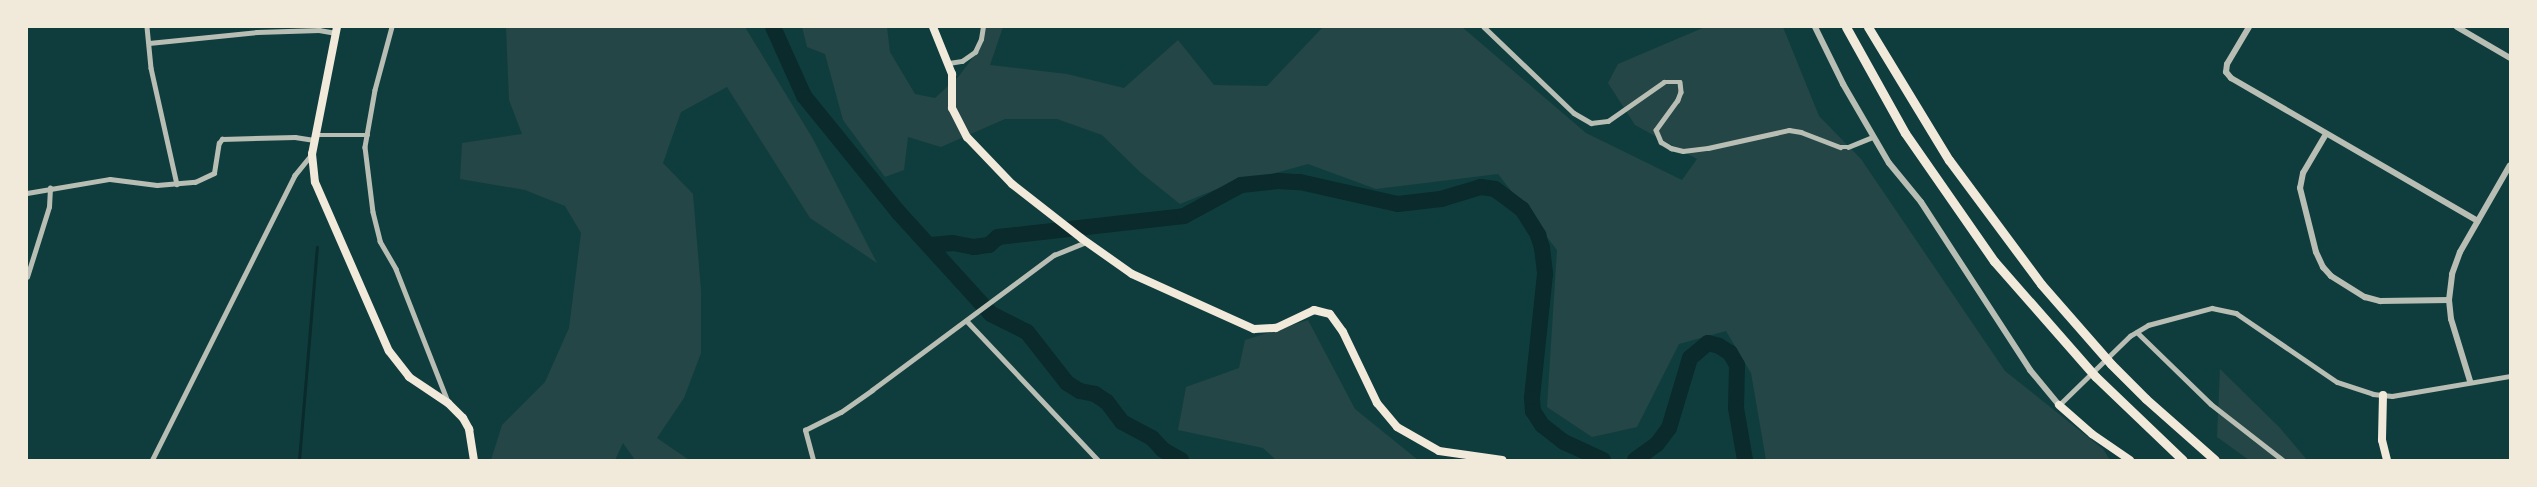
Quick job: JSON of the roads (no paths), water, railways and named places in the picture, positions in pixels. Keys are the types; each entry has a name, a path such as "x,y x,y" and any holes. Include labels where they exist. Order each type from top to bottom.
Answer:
{"highway":[{"path":"1846,27 1905,133 1994,261 2096,377 2183,460"},
{"path":"1868,27 1949,160 2041,284 2139,392 2215,460"}],"main road":[{"path":"933,27 949,63 953,84 952,108 967,138 1012,184 1084,240 1132,274 1254,329 1276,328 1314,310 1330,314 1343,332 1377,403 1397,427 1439,451 1502,460"},
{"path":"336,30 312,154 314,175 320,197 389,351 409,377 448,403 464,418 470,429 474,460"},
{"path":"2383,395 2382,440 2387,460"},
{"path":"2059,405 2092,434 2130,460"}],"street":[{"path":"147,27 151,68 177,184"},
{"path":"392,27 375,90 365,147 373,212 380,241 396,269 448,403"},
{"path":"949,63 962,61 975,52 983,27"},
{"path":"1484,27 1574,113 1591,123 1608,121 1664,82 1680,82 1681,92 1678,100 1656,130 1661,142 1671,148 1683,151 1708,148 1789,130 1801,132 1840,147 1848,147 1873,137"},
{"path":"1815,27 1889,163 1921,202 2030,370 2059,405 2130,336 2148,325 2203,310 2226,309 2236,313 2337,382 2362,392 2383,395 2470,381 2490,381 2510,376"},
{"path":"2249,27 2227,64 2226,72 2231,78 2478,221"},
{"path":"2457,27 2510,58"},
{"path":"149,44 268,32 336,30"},
{"path":"2326,134 2303,173 2300,188 2312,241 2323,267 2331,276 2365,297 2380,301 2450,300"},
{"path":"27,193 110,179 157,185 195,182 211,176 216,169 219,143 222,139 368,135"},
{"path":"152,460 294,176 312,154"},
{"path":"2470,381 2451,319 2450,300 2456,262 2510,165"},
{"path":"27,277 48,207 50,188"},
{"path":"813,460 806,430 864,396 1045,261 1084,240"},
{"path":"967,321 1098,460"},
{"path":"2137,332 2211,404 2283,460"}],"waterway":[{"path":"773,27 804,96 900,214 991,314 1027,332 1067,383 1080,391 1095,394 1107,402 1122,422 1152,438 1163,450 1181,460"},
{"path":"931,245 953,243 974,247 989,245 998,237 1184,216 1241,185 1278,181 1300,182 1398,204 1441,199 1481,187 1495,189 1522,209 1538,235 1542,248 1545,274 1532,398 1533,411 1542,425 1564,442 1603,460"},
{"path":"299,460 317,247"},
{"path":"1635,460 1657,444 1669,428 1690,358 1708,343 1719,346 1730,353 1737,365 1736,408 1745,460"}]}
